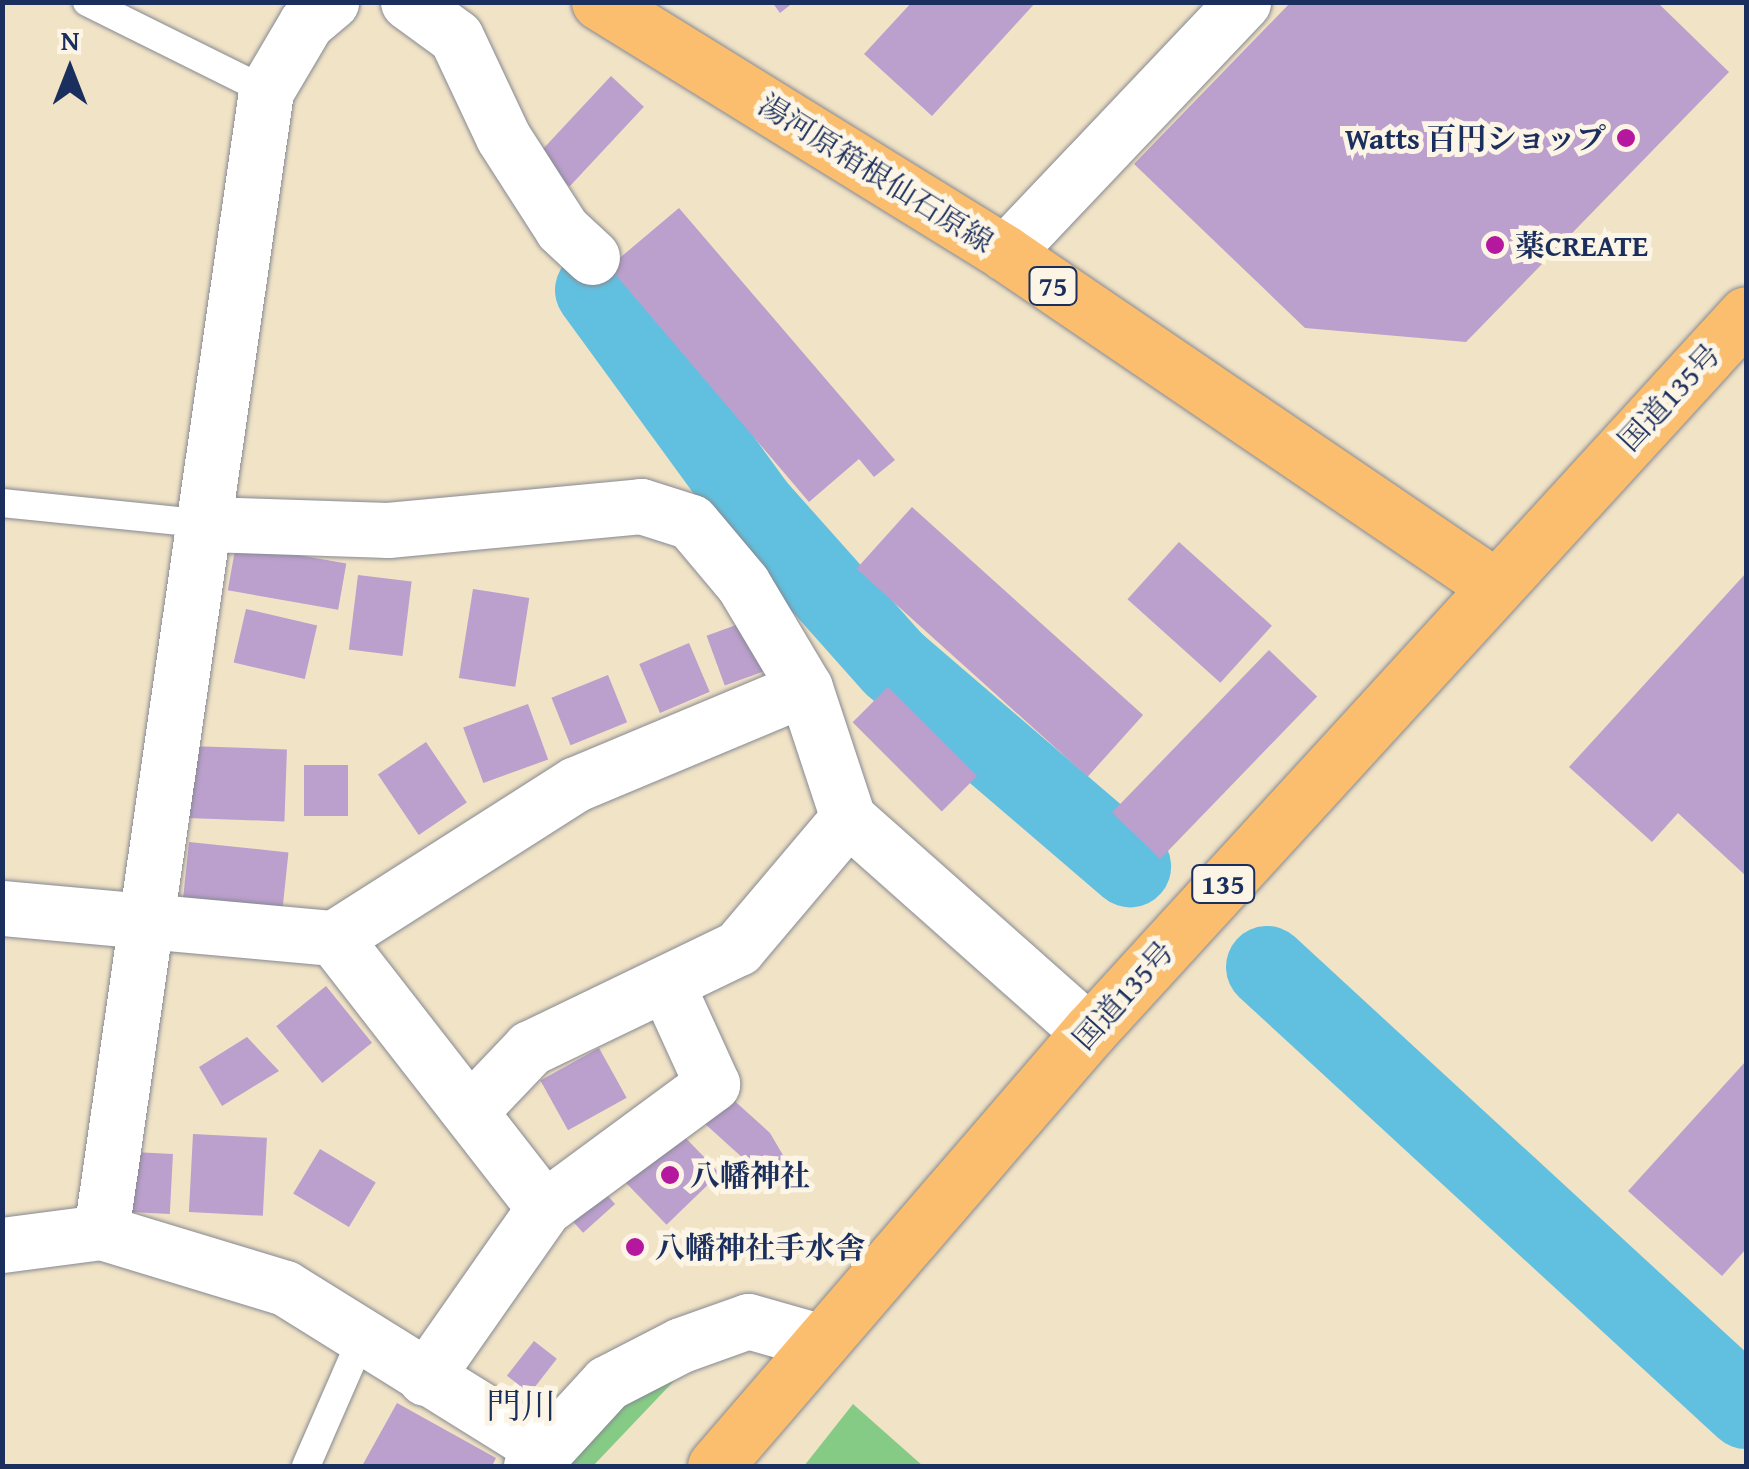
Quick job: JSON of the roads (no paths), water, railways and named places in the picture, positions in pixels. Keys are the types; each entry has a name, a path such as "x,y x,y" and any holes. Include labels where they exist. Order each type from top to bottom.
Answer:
{"main road":[{"name":"湯河原箱根仙石原線","path":"600,2 1006,253 1495,586"},
{"name":"国道135号","path":"714,1466 818,1341 1089,1032 1746,314"}],"street":[{"path":"101,1232 142,923 207,524 266,91 306,23 331,2"},
{"path":"408,2 456,37 503,138 562,229 592,256"},
{"path":"1006,253 1244,2"},
{"path":"207,524 388,530 641,506 692,522 743,584 804,688 848,818 1089,1032"},
{"path":"2,908 334,938 576,784 804,688"},
{"path":"472,1110 530,1048 738,948 848,818"},
{"path":"334,938 472,1110 544,1208"},
{"path":"425,1378 544,1208 712,1084 666,983"},
{"path":"2,1245 101,1232 284,1288 425,1378 536,1457 607,1382 681,1346 748,1321 818,1341"}],"lane":[{"path":"87,2 266,91"},
{"path":"2,502 207,524"},
{"path":"306,1466 361,1340"}],"waterway":[{"path":"596,290 754,507 894,664 1130,866"},
{"path":"1267,967 1746,1408"}],"place":[{"name":"Watts 百円ショップ","path":"1626,138"},
{"name":"薬CREATE","path":"1495,245"},
{"name":"八幡神社","path":"670,1175"},
{"name":"八幡神社手水舎","path":"635,1247"}],"district":[{"name":"門川","path":"521,1406"}]}
